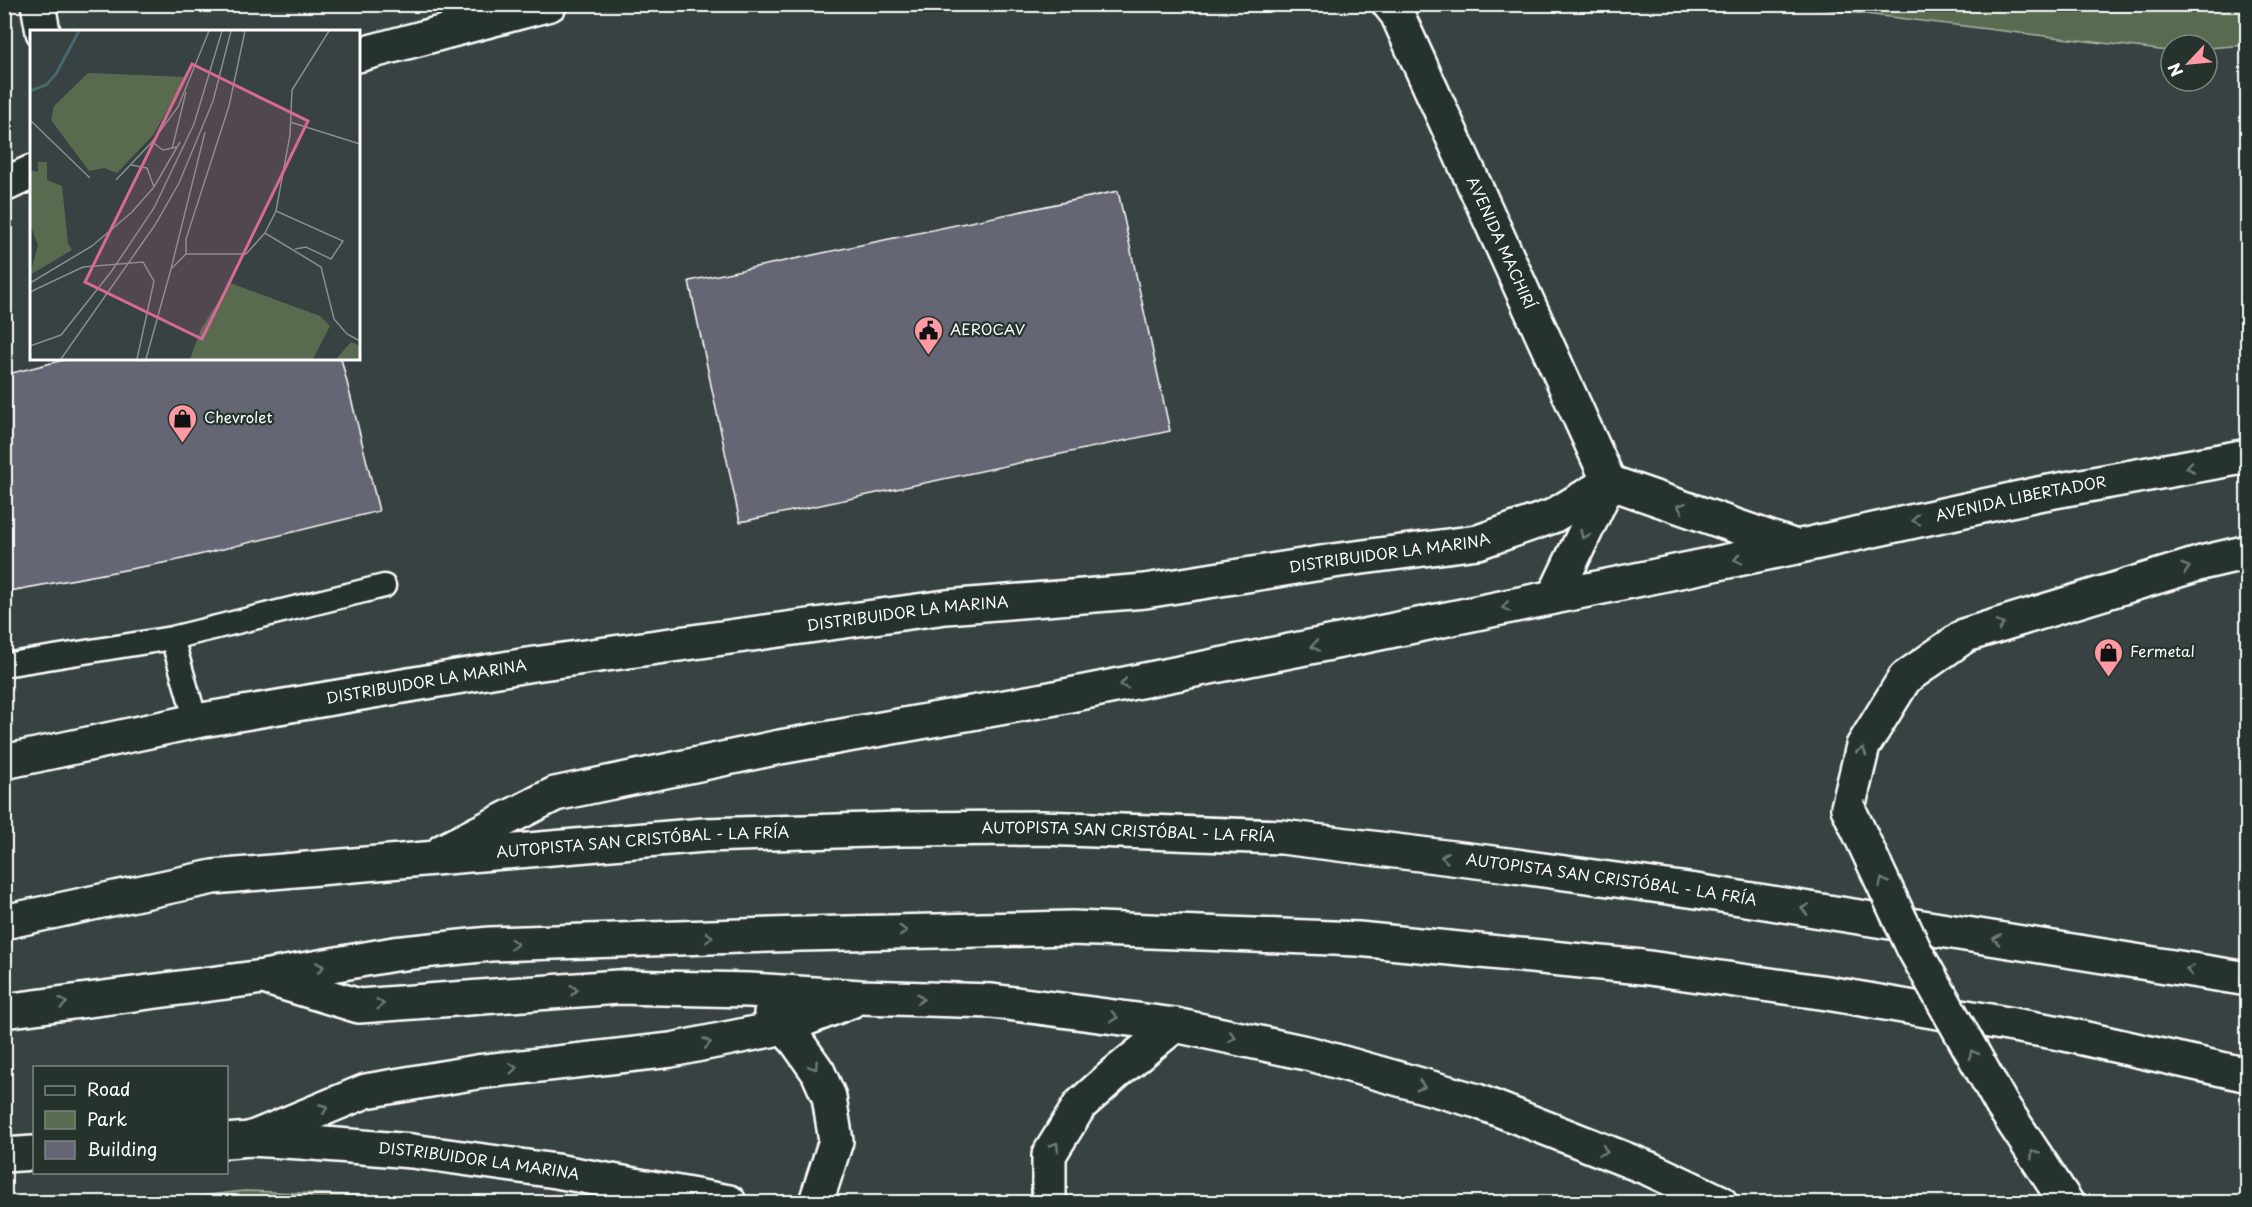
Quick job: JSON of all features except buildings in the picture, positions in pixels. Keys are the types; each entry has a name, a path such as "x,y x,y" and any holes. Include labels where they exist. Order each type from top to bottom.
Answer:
{"main road":[{"path":"38,4 43,30"},
{"path":"360,54 550,4"},
{"name":"AVENIDA MACHIRÍ","path":"1389,4 1397,14 1609,482"},
{"path":"4,184 30,173"},
{"name":"AVENIDA LIBERTADOR","path":"428,858 555,794 780,747 1050,699 1796,547 2038,494 2247,456"},
{"path":"1554,597 1609,482 1796,547"},
{"name":"DISTRIBUIDOR LA MARINA","path":"4,762 196,721 550,662 946,607 1145,591 1340,560 1478,542 1553,516 1609,482"},
{"path":"2066,1203 2002,1105 1914,949 1848,808 1863,746 1905,678 1966,635 2205,562 2247,552"},
{"name":"AUTOPISTA SAN CRISTÓBAL - LA FRÍA","path":"4,922 213,877 704,835 902,829 1042,828 1282,837 1493,862 1696,891 2247,979"},
{"path":"4,1011 262,977 394,954 490,944 1072,928 1358,939 1642,967 1827,993 2060,1033 2247,1075"},
{"path":"262,977 359,1006 618,987 749,990 861,997 993,1001 1175,1025 1311,1054 1477,1101 1650,1169 1720,1203"},
{"path":"749,990 785,1027 818,1072 829,1097 836,1141 816,1203"},
{"path":"238,1140 366,1091 477,1072 671,1050 785,1027 861,997"},
{"path":"1049,1203 1049,1155 1080,1106 1117,1072 1175,1025"},
{"name":"DISTRIBUIDOR LA MARINA","path":"238,1140 412,1151 556,1170 729,1203"},
{"path":"4,1155 33,1153"}],"lane":[{"path":"4,665 172,638 384,586"},
{"path":"172,638 196,721"}],"green space":[{"path":"1791,5 2247,5 2247,45 2219,47 2219,33 2159,33 2159,50"},
{"path":"244,1191 505,1201 516,1202 151,1202"}],"place":[{"name":"AEROCAV","path":"929,356"},
{"name":"Chevrolet","path":"183,444"},
{"name":"Fermetal","path":"2109,678"}]}
